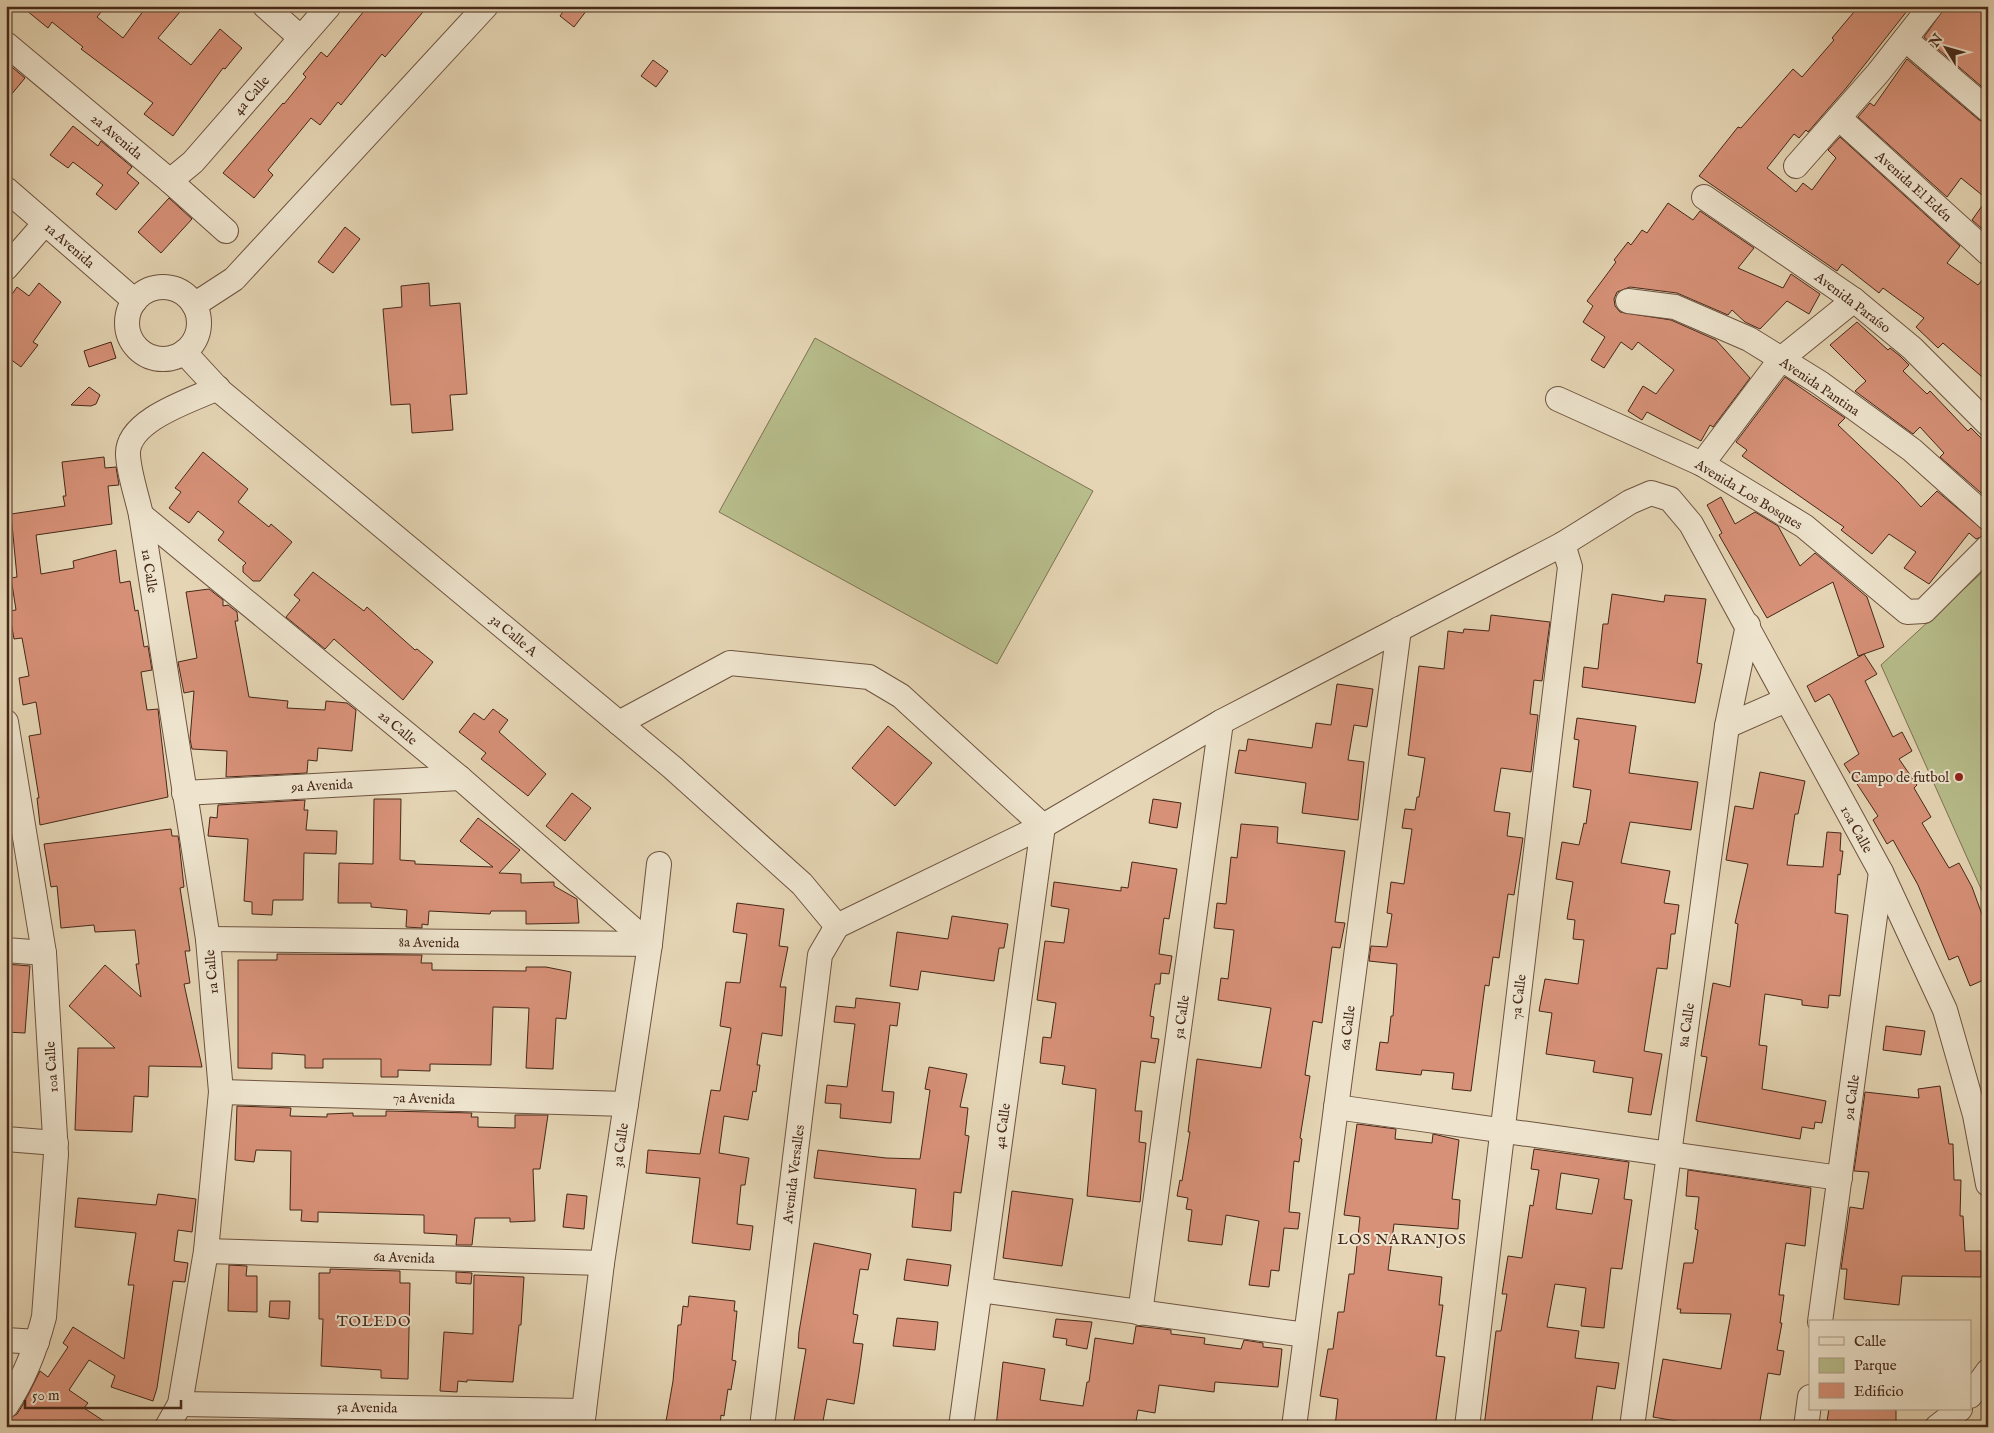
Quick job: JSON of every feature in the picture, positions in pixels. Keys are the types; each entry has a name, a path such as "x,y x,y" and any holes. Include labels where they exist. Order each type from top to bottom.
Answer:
{"street":[{"path":"265,6 301,38"},
{"name":"4a Calle","path":"170,181 193,162 329,6"},
{"path":"194,305 234,279 486,6"},
{"path":"1796,166 1839,118 1931,6"},
{"path":"1905,39 1988,110"},
{"name":"2a Avenida","path":"6,44 170,181 226,231"},
{"name":"Avenida El Edén","path":"1839,118 1988,253"},
{"name":"1a Avenida","path":"6,189 135,301"},
{"name":"Avenida Paraíso","path":"1704,196 1854,300 1912,348 1988,424"},
{"path":"6,268 45,223"},
{"path":"170,287 184,293 194,305 199,317 198,330 194,342 184,352 173,358 158,358 142,352 131,340 127,324 130,308 135,301 154,288 170,287"},
{"path":"1702,464 1781,359 1854,300"},
{"name":"Avenida Pantina","path":"1628,301 1675,307 1749,339 1820,383 1912,450 1988,518"},
{"name":"3a Calle A","path":"184,352 218,388 619,723 802,884 837,926"},
{"name":"1a Calle","path":"167,1427 180,1404 206,1251 221,1092 208,939 141,515 128,454 131,437 153,418 218,388"},
{"name":"Avenida Los Bosques","path":"1558,399 1702,464 1804,526 1896,605 1907,612 1924,611 1988,547"},
{"name":"10a Calle","path":"1563,544 1630,502 1651,493 1670,499 1691,524 1748,625 1786,700 1881,872 1945,1010 1975,1115 1988,1184"},
{"name":"2a Calle","path":"141,515 460,778 650,944"},
{"path":"837,926 1043,826 1221,722 1563,544"},
{"name":"7a Calle","path":"1467,1427 1570,567 1563,544"},
{"name":"8a Calle","path":"1632,1427 1727,726 1748,625"},
{"name":"6a Calle","path":"1294,1427 1399,629"},
{"path":"619,723 730,663 869,677 901,696 1043,826"},
{"path":"1727,726 1786,700"},
{"name":"10a Calle","path":"6,722 11,790 44,953 56,1143 44,1317 37,1342 15,1393 6,1406"},
{"name":"5a Calle","path":"1140,1313 1221,722"},
{"name":"9a Avenida","path":"184,793 460,778"},
{"name":"4a Calle","path":"961,1427 1043,826"},
{"name":"3a Calle","path":"583,1419 602,1263 650,944 659,864"},
{"name":"9a Calle","path":"1820,1320 1881,872"},
{"name":"Avenida Versalles","path":"762,1427 820,955 837,926"},
{"name":"8a Avenida","path":"208,939 650,944"},
{"path":"6,950 44,953"},
{"name":"7a Avenida","path":"221,1092 626,1104"},
{"path":"1336,1107 1840,1178"},
{"path":"6,1139 56,1143"},
{"name":"6a Avenida","path":"206,1251 602,1263"},
{"path":"980,1290 1306,1336"},
{"path":"6,1340 37,1342"},
{"path":"1972,1393 1987,1373"},
{"name":"5a Avenida","path":"180,1404 583,1419"},
{"path":"1806,1427 1809,1404"},
{"path":"1938,1427 1959,1410"}],"green space":[{"path":"815,338 1093,491 997,664 719,512"},
{"name":"Campo de futbol","path":"1988,567 1988,888 1982,891 1881,665"}],"building":[{"path":"21,6 106,6 97,17 123,38 147,6 185,6 158,38 191,65 220,29 242,48 225,69 223,68 173,136 144,114 153,103 81,49 83,47 52,22 48,28"},
{"path":"368,6 428,6 385,57 382,54 341,105 338,102 320,125 311,118 268,170 273,175 254,198 223,173 306,77 303,74 321,52 327,57"},
{"path":"567,6 590,6 574,27 560,16"},
{"path":"1859,6 1911,6 1847,87 1808,132 1806,130 1799,138 1794,134 1767,168 1796,192 1803,183 1812,190 1836,158 1828,150 1840,137 1960,246 1947,263 1978,285 1988,273 1988,382 1943,343 1938,348 1916,327 1924,318 1883,288 1879,293 1842,264 1837,271 1699,176 1738,127 1741,128 1793,69 1802,77 1834,40 1832,38"},
{"path":"1946,6 1988,6 1988,92 1924,37"},
{"path":"1907,59 1979,120 1988,123 1988,234 1972,220 1987,199 1961,178 1947,197 1858,117 1870,103 1874,106"},
{"path":"653,60 668,71 656,87 641,76"},
{"path":"6,64 25,78 6,101"},
{"path":"73,126 98,146 101,141 132,167 127,173 139,183 116,210 96,194 103,185 73,162 68,168 50,155"},
{"path":"169,198 192,219 161,253 138,232"},
{"path":"1668,203 1693,220 1700,211 1754,248 1738,268 1783,288 1791,274 1820,294 1809,314 1787,301 1760,329 1745,322 1732,310 1728,315 1677,293 1630,287 1617,292 1614,299 1615,306 1620,312 1671,320 1716,340 1750,378 1713,427 1710,425 1701,441 1647,412 1642,420 1628,411 1643,386 1656,394 1674,370 1638,342 1632,350 1621,342 1604,368 1591,360 1605,337 1583,322 1593,306 1587,301 1616,262 1614,260 1628,242 1631,245 1642,230 1647,233"},
{"path":"345,227 360,239 333,273 318,262"},
{"path":"39,283 61,302 33,342 38,345 21,367 6,356 6,303 17,287 29,296"},
{"path":"429,283 430,306 460,303 467,394 450,395 453,430 412,433 410,404 391,405 383,309 402,307 401,286"},
{"path":"1857,322 1888,350 1890,348 1900,356 1909,365 1903,371 1927,394 1930,391 1968,431 1971,428 1988,445 1988,499 1940,457 1944,453 1920,427 1913,434 1855,391 1866,381 1830,345"},
{"path":"111,342 116,358 89,367 84,351"},
{"path":"1785,377 1845,418 1838,425 1899,483 1921,507 1937,491 1988,534 1976,539 1969,533 1929,584 1904,568 1916,552 1889,534 1872,554 1841,530 1844,527 1742,456 1747,450 1736,442"},
{"path":"89,387 100,395 96,404 91,406 71,405"},
{"path":"203,452 248,489 238,502 269,527 271,524 292,542 260,581 253,581 243,572 243,566 246,563 218,540 224,532 198,511 189,523 169,508 181,492 175,488"},
{"path":"104,457 105,468 116,467 119,485 108,486 112,524 36,535 41,574 74,568 73,561 116,550 120,583 130,581 135,611 138,610 144,647 148,646 152,670 141,672 147,710 158,709 168,797 40,825 37,798 39,798 29,736 41,734 36,702 23,705 19,678 29,676 22,638 14,639 9,611 16,610 11,578 17,577 11,514 65,506 63,496 66,496 62,462"},
{"path":"1721,497 1735,524 1755,512 1778,526 1800,566 1815,553 1867,597 1884,647 1858,656 1833,582 1767,618 1719,535 1722,533 1707,505"},
{"path":"313,572 364,611 367,607 415,650 417,649 433,662 403,700 334,639 325,649 286,617 300,600 294,595"},
{"path":"209,589 223,600 223,606 228,605 237,612 238,621 235,621 249,697 288,701 287,708 325,710 326,701 347,703 356,710 352,751 318,748 317,761 308,760 307,773 226,777 227,751 192,749 190,739 194,691 184,693 178,662 197,658 186,592"},
{"path":"1612,594 1664,602 1665,595 1706,599 1697,663 1702,664 1695,703 1582,687 1584,667 1598,669 1603,624 1608,624"},
{"path":"1491,615 1550,622 1542,681 1534,680 1530,714 1538,715 1531,772 1501,768 1494,811 1510,813 1507,836 1523,838 1514,895 1508,894 1499,958 1493,957 1489,986 1485,985 1471,1091 1452,1089 1454,1073 1422,1070 1421,1075 1376,1070 1380,1042 1388,1043 1391,1016 1393,1016 1397,964 1369,961 1371,946 1387,947 1392,914 1387,913 1391,882 1404,884 1412,829 1402,828 1405,809 1415,810 1417,797 1419,797 1425,758 1408,755 1419,666 1444,669 1448,631 1463,633 1464,629 1489,631"},
{"path":"1864,654 1877,674 1865,681 1893,737 1902,732 1912,751 1899,759 1917,785 1914,788 1931,817 1922,823 1949,868 1959,863 1972,887 1988,931 1988,978 1970,986 1958,956 1949,960 1918,885 1893,840 1887,844 1873,820 1878,816 1844,764 1859,754 1832,698 1829,694 1815,702 1807,686"},
{"path":"1337,684 1373,689 1367,727 1354,725 1348,760 1364,762 1358,820 1302,813 1306,783 1235,773 1239,750 1246,751 1248,739 1312,748 1316,723 1331,725"},
{"path":"493,709 508,720 499,732 546,774 528,796 481,759 486,753 459,732 474,713 484,720"},
{"path":"1577,718 1636,726 1629,773 1698,782 1691,830 1630,822 1621,863 1670,871 1664,903 1679,905 1675,934 1671,934 1667,969 1657,968 1644,1051 1662,1054 1651,1115 1628,1112 1633,1078 1593,1072 1595,1061 1546,1054 1552,1013 1539,1011 1545,979 1578,984 1584,940 1573,939 1575,920 1567,919 1573,882 1556,879 1562,842 1579,845 1584,823 1586,824 1591,790 1573,787 1579,740 1574,739"},
{"path":"888,726 932,763 895,806 852,768"},
{"path":"1760,772 1805,781 1798,814 1795,814 1787,865 1823,867 1827,832 1841,833 1840,851 1843,851 1840,875 1838,874 1835,913 1848,915 1840,996 1829,995 1828,1008 1802,1005 1802,1000 1765,994 1759,1045 1767,1046 1762,1089 1826,1101 1822,1123 1815,1122 1814,1129 1802,1127 1800,1139 1696,1121 1707,1057 1701,1056 1713,983 1730,987 1738,924 1735,923 1748,864 1726,860 1735,806 1753,809"},
{"path":"572,793 591,808 565,841 546,826"},
{"path":"374,799 401,799 400,860 415,861 415,864 493,867 460,841 478,818 520,850 499,873 521,874 521,883 554,882 554,886 577,899 579,923 526,924 526,911 491,911 490,914 429,911 428,925 422,924 422,928 406,927 407,910 371,907 371,903 338,903 339,863 373,864"},
{"path":"1153,799 1181,803 1177,828 1149,823"},
{"path":"305,800 304,810 308,810 306,830 337,831 336,854 304,853 303,900 273,900 272,915 252,914 252,902 244,901 248,839 208,836 210,817 217,818 218,805"},
{"path":"1241,824 1278,827 1277,843 1345,851 1335,922 1345,923 1340,948 1332,947 1322,1023 1313,1021 1305,1075 1310,1076 1300,1138 1302,1139 1299,1162 1294,1161 1289,1212 1300,1213 1298,1229 1284,1228 1279,1271 1271,1270 1269,1287 1249,1285 1259,1221 1226,1215 1222,1245 1188,1241 1192,1210 1186,1209 1188,1198 1177,1196 1180,1180 1182,1181 1190,1132 1188,1132 1197,1059 1261,1068 1271,1008 1218,1000 1221,978 1228,979 1234,930 1214,928 1217,903 1226,904 1231,857 1237,858"},
{"path":"171,829 172,836 178,836 179,842 184,887 180,888 190,951 185,951 190,983 184,984 202,1067 149,1066 148,1097 134,1096 132,1132 75,1130 78,1048 115,1048 69,1006 105,965 141,997 136,964 139,964 135,930 95,932 94,925 61,928 57,886 51,887 44,844"},
{"path":"1132,862 1177,869 1169,919 1164,918 1159,954 1172,956 1169,974 1161,973 1160,984 1155,984 1150,1016 1154,1017 1151,1038 1159,1039 1155,1063 1141,1061 1135,1111 1142,1111 1139,1142 1146,1143 1140,1202 1087,1196 1096,1089 1062,1084 1065,1066 1040,1063 1043,1037 1051,1038 1056,1003 1037,1000 1045,941 1064,943 1069,909 1051,906 1054,882 1121,891 1121,887 1128,888"},
{"path":"737,903 784,909 779,946 788,947 780,987 786,987 782,1036 762,1033 757,1065 760,1065 756,1092 753,1091 748,1120 724,1116 719,1153 749,1158 745,1185 741,1185 737,1224 753,1226 750,1250 692,1243 700,1178 646,1173 648,1150 700,1154 711,1090 720,1091 731,1028 720,1026 726,982 740,983 747,934 733,932"},
{"path":"952,916 1008,924 1004,948 999,948 994,981 921,971 918,990 890,986 897,932 948,939"},
{"path":"277,954 422,955 421,963 432,963 432,970 526,971 526,967 546,967 571,972 566,1019 556,1018 553,1069 526,1068 529,1008 493,1007 491,1065 430,1064 430,1071 398,1070 398,1077 381,1077 381,1059 323,1059 323,1068 305,1068 305,1055 272,1053 272,1069 238,1068 238,960 277,960"},
{"path":"6,964 30,966 25,1033 6,1032"},
{"path":"856,998 900,1003 897,1026 890,1025 882,1091 894,1092 891,1123 840,1118 841,1104 825,1103 827,1085 847,1087 855,1024 834,1022 836,1006 855,1008"},
{"path":"1886,1026 1925,1031 1921,1055 1883,1050"},
{"path":"929,1067 967,1074 960,1107 968,1108 965,1135 969,1136 961,1193 954,1192 951,1231 912,1227 916,1189 814,1178 818,1150 886,1158 920,1159 930,1090 925,1089"},
{"path":"1940,1086 1949,1144 1953,1144 1954,1180 1961,1180 1960,1216 1963,1216 1965,1251 1981,1251 1981,1277 1902,1276 1899,1305 1844,1299 1847,1269 1841,1269 1850,1207 1863,1209 1869,1172 1854,1171 1865,1092 1919,1098 1918,1089"},
{"path":"237,1106 291,1108 290,1116 327,1117 327,1114 353,1113 353,1116 386,1116 386,1111 472,1113 471,1117 478,1117 478,1127 515,1128 515,1115 548,1115 540,1169 533,1169 535,1221 510,1222 510,1218 475,1218 472,1245 456,1245 457,1235 424,1233 424,1215 318,1212 318,1222 301,1221 302,1210 290,1210 291,1151 256,1150 254,1162 235,1160"},
{"path":"1357,1124 1396,1129 1395,1139 1432,1143 1433,1134 1459,1140 1452,1199 1460,1200 1458,1229 1394,1224 1388,1270 1442,1277 1439,1305 1443,1305 1436,1356 1445,1357 1435,1427 1335,1427 1338,1399 1320,1396 1328,1349 1333,1349 1338,1312 1344,1312 1349,1274 1354,1274 1360,1217 1344,1215"},
{"path":"1534,1149 1629,1162 1624,1199 1632,1200 1622,1269 1611,1268 1604,1328 1581,1326 1586,1288 1555,1284 1547,1327 1579,1331 1575,1358 1619,1363 1615,1389 1597,1386 1591,1427 1484,1427 1496,1331 1501,1331 1507,1294 1502,1294 1508,1256 1522,1258 1530,1205 1533,1206 1539,1170 1531,1169","holes":["1561,1173 1599,1179 1592,1214 1556,1209"]},
{"path":"1688,1170 1811,1188 1805,1246 1786,1243 1779,1295 1784,1295 1780,1323 1782,1323 1777,1350 1784,1351 1780,1375 1768,1373 1759,1427 1713,1421 1711,1427 1653,1417 1663,1359 1721,1369 1731,1314 1680,1313 1681,1309 1677,1309 1684,1263 1693,1263 1698,1230 1695,1229 1699,1197 1686,1196"},
{"path":"1012,1191 1073,1199 1062,1266 1003,1258"},
{"path":"158,1194 196,1199 192,1232 178,1230 174,1261 188,1263 185,1282 173,1281 157,1388 153,1401 111,1387 115,1376 89,1360 69,1390 88,1403 84,1408 113,1427 6,1427 8,1419 17,1414 24,1403 40,1371 48,1377 68,1347 63,1343 73,1327 124,1359 134,1285 128,1285 136,1233 75,1227 78,1198 156,1205"},
{"path":"567,1194 587,1196 584,1229 563,1227"},
{"path":"814,1243 871,1254 868,1270 860,1269 853,1314 858,1315 853,1343 863,1344 854,1404 827,1399 822,1427 793,1427 806,1349 798,1348 799,1332"},
{"path":"907,1259 951,1265 948,1286 904,1280"},
{"path":"229,1265 247,1266 246,1276 257,1276 257,1312 228,1311"},
{"path":"330,1269 400,1271 400,1283 410,1283 408,1379 381,1378 381,1370 321,1366 323,1319 319,1319 319,1273 330,1273"},
{"path":"456,1272 472,1273 471,1284 456,1283"},
{"path":"474,1275 524,1277 521,1325 519,1325 513,1382 458,1381 457,1392 440,1391 444,1332 473,1334"},
{"path":"689,1296 735,1301 734,1311 737,1311 732,1360 736,1361 731,1390 728,1389 724,1416 721,1415 720,1427 665,1427 673,1381 678,1325 681,1325 683,1306 688,1307"},
{"path":"270,1301 290,1301 289,1319 269,1317"},
{"path":"897,1318 938,1322 935,1350 893,1346"},
{"path":"1056,1319 1092,1322 1087,1349 1066,1345 1067,1339 1053,1337"},
{"path":"1136,1326 1171,1330 1171,1334 1205,1338 1204,1344 1241,1349 1244,1340 1263,1343 1263,1347 1282,1349 1278,1387 1215,1382 1214,1392 1159,1385 1155,1413 1138,1410 1135,1427 996,1427 1003,1362 1045,1369 1040,1400 1083,1406 1087,1382 1089,1382 1095,1338 1133,1344"},
{"path":"1829,1410 1896,1410 1896,1427 1826,1427"}],"place":[{"name":"Campo de futbol","path":"1959,777"}],"district":[{"name":"LOS NARANJOS","path":"1402,1239"},
{"name":"TOLEDO","path":"374,1321"}]}
